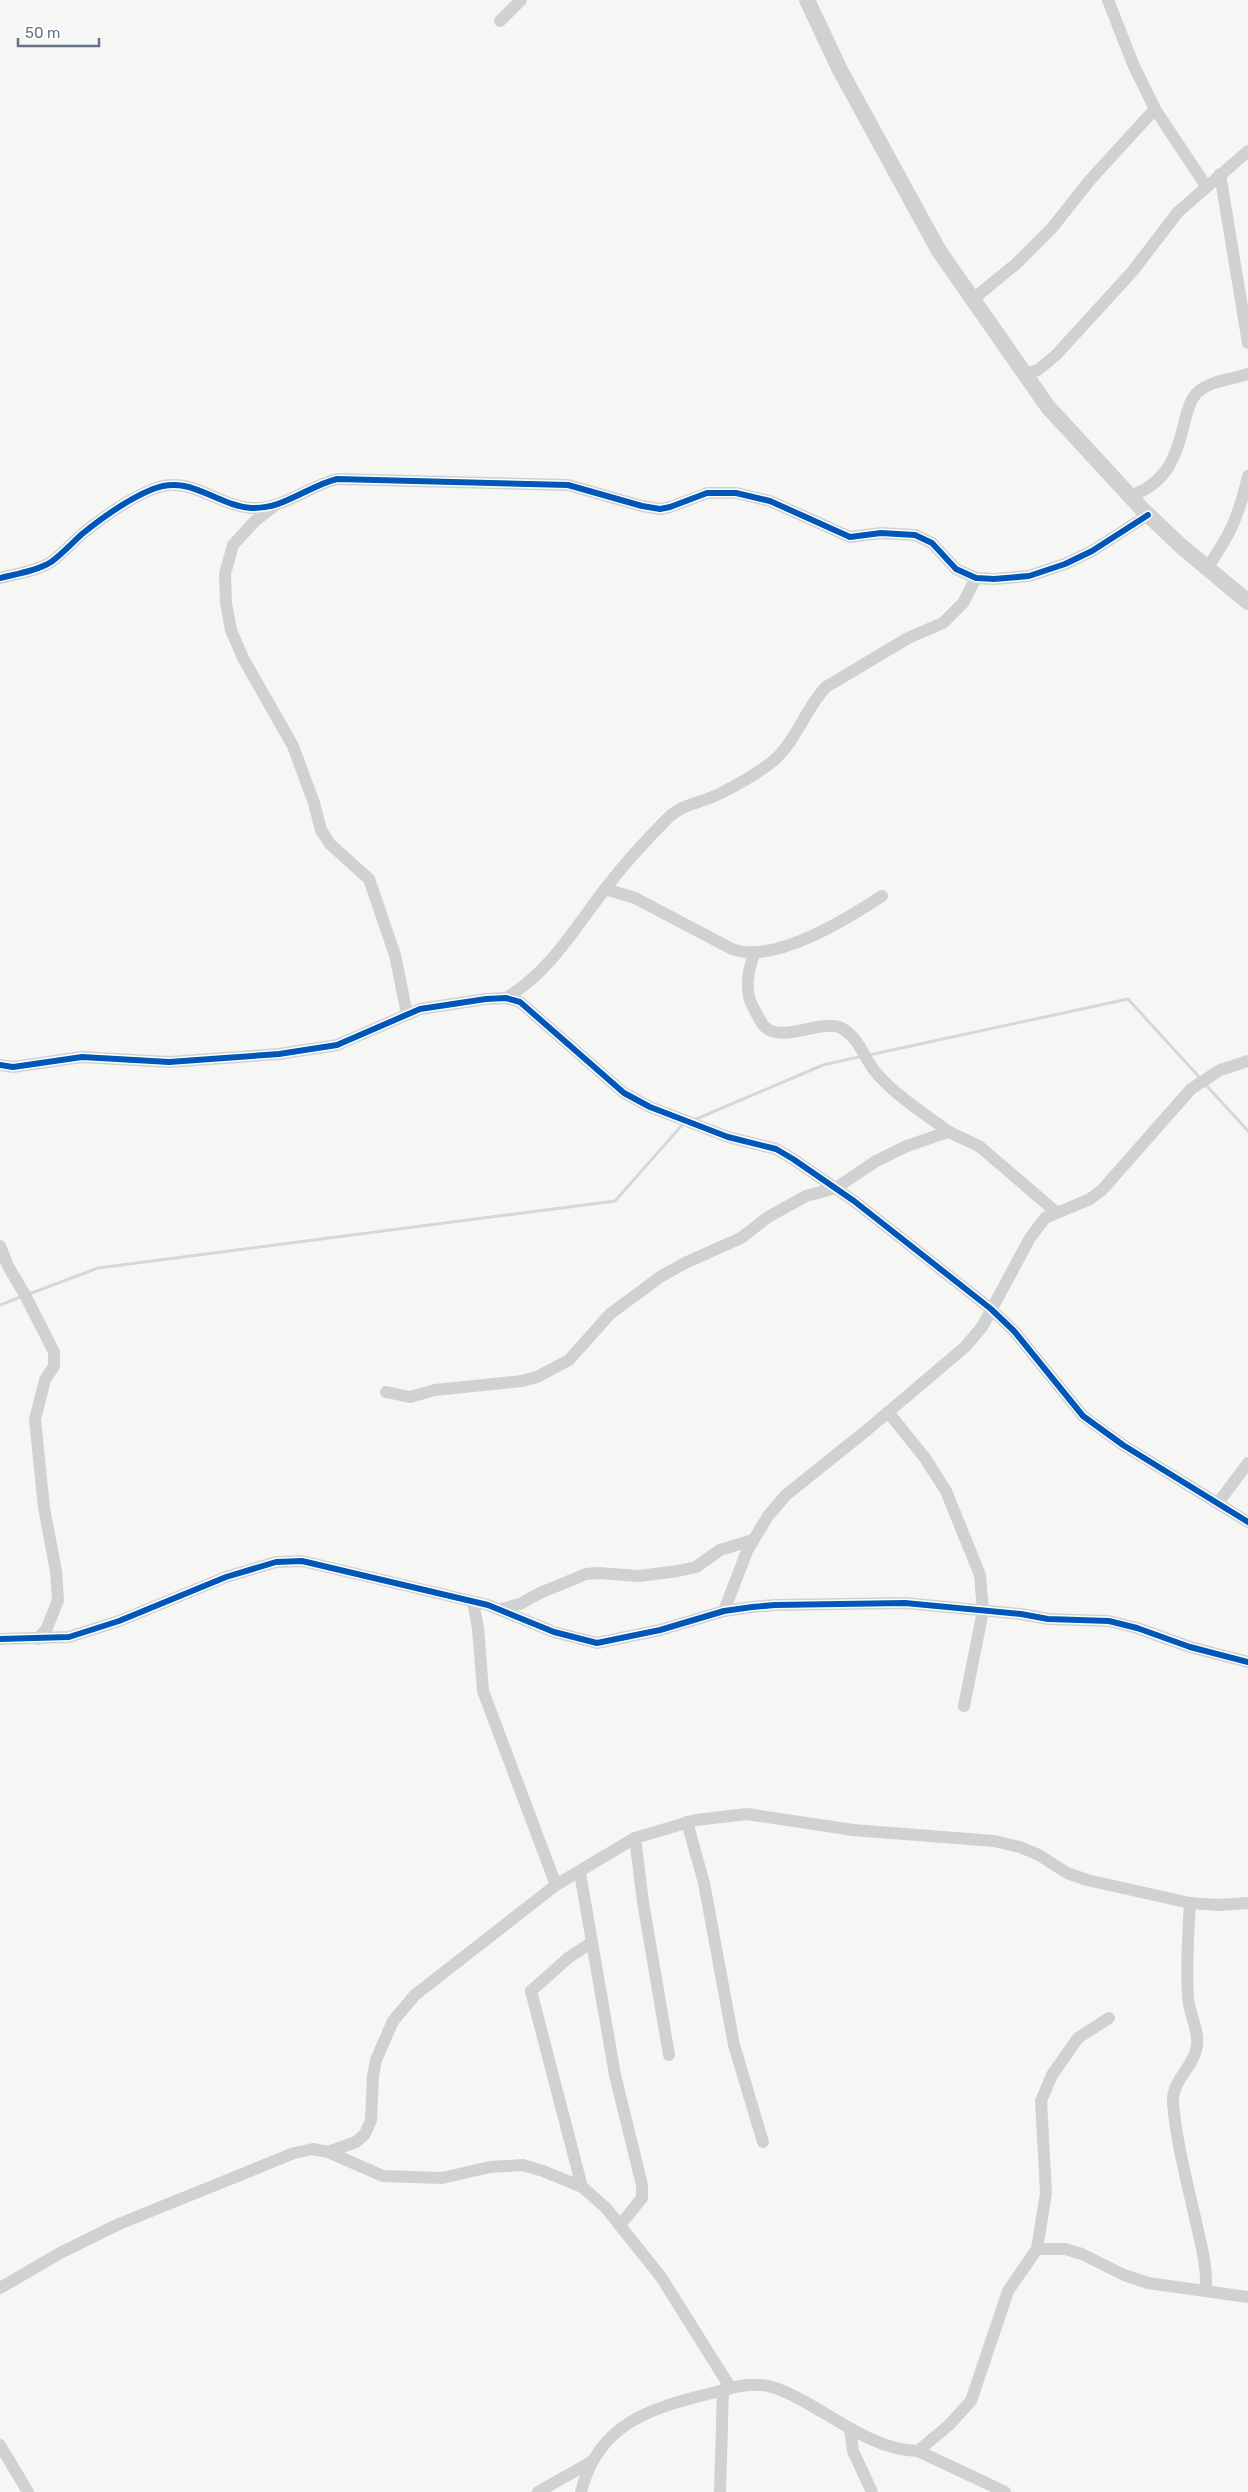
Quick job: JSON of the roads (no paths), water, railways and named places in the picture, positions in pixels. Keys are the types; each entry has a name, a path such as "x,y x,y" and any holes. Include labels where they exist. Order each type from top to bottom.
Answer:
{"street":[{"path":"500,21 521,0"},
{"path":"807,0 840,70 938,251 1025,374 1069,432 1148,515 1248,602"},
{"path":"1108,0 1133,64 1155,109 1206,186"},
{"path":"972,300 1016,264 1052,228 1106,163 1155,109"},
{"path":"1025,374 1038,370 1094,314 1132,272 1178,212 1248,151"},
{"path":"1220,174 1248,343"},
{"path":"1130,496 1143,491 1168,469 1178,446 1190,404 1196,394 1207,386 1248,374"},
{"path":"1207,568 1227,540 1238,516 1248,476"},
{"path":"407,1014 395,955 372,885 369,879 330,844 321,830 314,803 293,746 243,658 231,630 226,603 225,574 233,545 254,521 274,506 321,483 337,479 568,486 660,509 707,493 736,493 770,501 850,537 881,533 915,535 932,543 956,569 976,578 1014,578 1043,573 1092,551 1148,515"},
{"path":"0,578 50,562 83,533 119,507 153,489 174,483 194,488 224,502 251,508 274,506"},
{"path":"506,998 534,979 624,865 675,812 718,794 767,766 784,753 818,695 826,687 908,638 934,628 952,616 963,603 976,578"},
{"path":"605,889 635,898 742,953 756,952 790,944 825,932 882,896"},
{"path":"756,952 752,961 747,988 751,1004 764,1026 776,1032 831,1026 844,1029 866,1056 871,1067 889,1087 949,1132 986,1152 1056,1212"},
{"path":"0,1066 13,1067 82,1057 169,1062 279,1054 337,1045 420,1009 506,998 520,1002 624,1093 650,1107 708,1129 776,1149 836,1188 991,1309 1014,1331 1083,1416 1123,1445 1248,1522"},
{"path":"724,1611 753,1540 786,1494 888,1412 964,1347 982,1326 1030,1238 1045,1218 1090,1199 1102,1190 1172,1110 1202,1080 1220,1070 1248,1061"},
{"path":"386,1392 410,1397 435,1390 522,1381 537,1377 573,1357 610,1314 660,1277 685,1263 741,1238 768,1217 806,1196 836,1188 884,1158 908,1146 949,1132"},
{"path":"0,1246 8,1266 54,1352 54,1366 45,1380 35,1419 44,1508 56,1571 58,1600 46,1628 38,1639"},
{"path":"888,1412 925,1458 946,1491 980,1575 983,1611 964,1706"},
{"path":"1218,1503 1248,1463"},
{"path":"501,1609 520,1604 540,1593 586,1574 639,1576 678,1571 696,1567 720,1550 753,1540"},
{"path":"0,1639 70,1637 119,1621 226,1577 276,1562 302,1561 501,1609 554,1632 597,1643 660,1630 724,1611 775,1605 874,1602 905,1603 1021,1614 1048,1619 1109,1621 1138,1628 1190,1647 1248,1662"},
{"path":"473,1602 478,1628 483,1691 556,1886"},
{"path":"328,2152 356,2142 365,2134 371,2120 373,2076 376,2060 393,2021 415,1994 556,1886 635,1838 687,1822 747,1814 853,1830 994,1841 1020,1847 1039,1855 1067,1873 1087,1880 1190,1902 1218,1905 1248,1903"},
{"path":"687,1822 704,1883 734,2046 763,2142"},
{"path":"635,1838 643,1902 669,2055"},
{"path":"580,1873 615,2074 642,2185 642,2195 639,2204 620,2225"},
{"path":"1190,1902 1188,1997 1190,2014 1196,2030 1197,2045 1174,2090 1173,2103 1182,2159 1207,2270 1206,2291"},
{"path":"582,2188 531,1991 568,1958 591,1943"},
{"path":"918,2451 949,2425 971,2400 1008,2291 1038,2249 1046,2193 1040,2101 1052,2075 1078,2038 1109,2018"},
{"path":"0,2288 86,2240 294,2152 313,2149 328,2152 383,2176 442,2178 490,2167 523,2165 543,2171 582,2188 606,2208 661,2277 727,2389 720,2492"},
{"path":"1038,2249 1074,2251 1148,2283 1248,2298"},
{"path":"581,2492 593,2461 616,2432 636,2417 682,2400 748,2385 774,2387 850,2429 895,2448 918,2451 1005,2492"},
{"path":"850,2429 854,2451 872,2492"},
{"path":"0,2445 28,2492"},
{"path":"538,2492 593,2461"}],"waterway":[{"path":"869,1055 1128,999 1201,1079"},
{"path":"694,1120 823,1065 863,1056"},
{"path":"1205,1084 1248,1131"},
{"path":"29,1294 98,1268 615,1201 683,1124"},
{"path":"0,1305 23,1296"}]}
